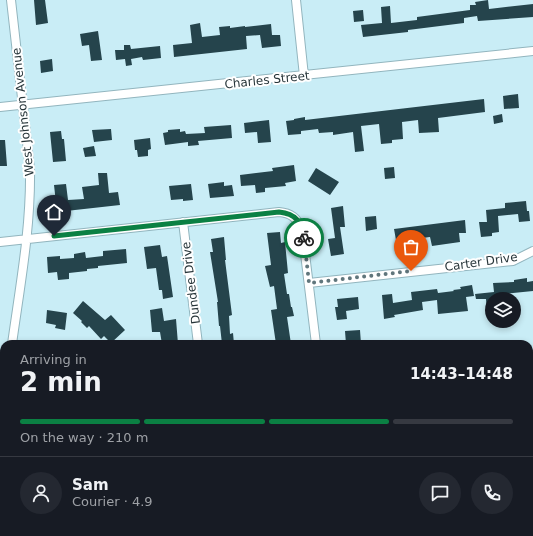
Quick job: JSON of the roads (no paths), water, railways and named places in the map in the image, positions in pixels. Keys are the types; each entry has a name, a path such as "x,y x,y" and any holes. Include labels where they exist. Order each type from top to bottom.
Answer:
{"street":[{"name":"West Johnson Avenue","path":"11,0 30,169 30,195 14,340"},
{"path":"296,0 304,76"},
{"name":"Charles Street","path":"0,107 533,51"},
{"path":"0,242 279,212 287,213 296,218 302,229 316,340"},
{"name":"Dundee Drive","path":"183,222 198,340"},
{"name":"Carter Drive","path":"309,283 513,261 533,251"}]}
